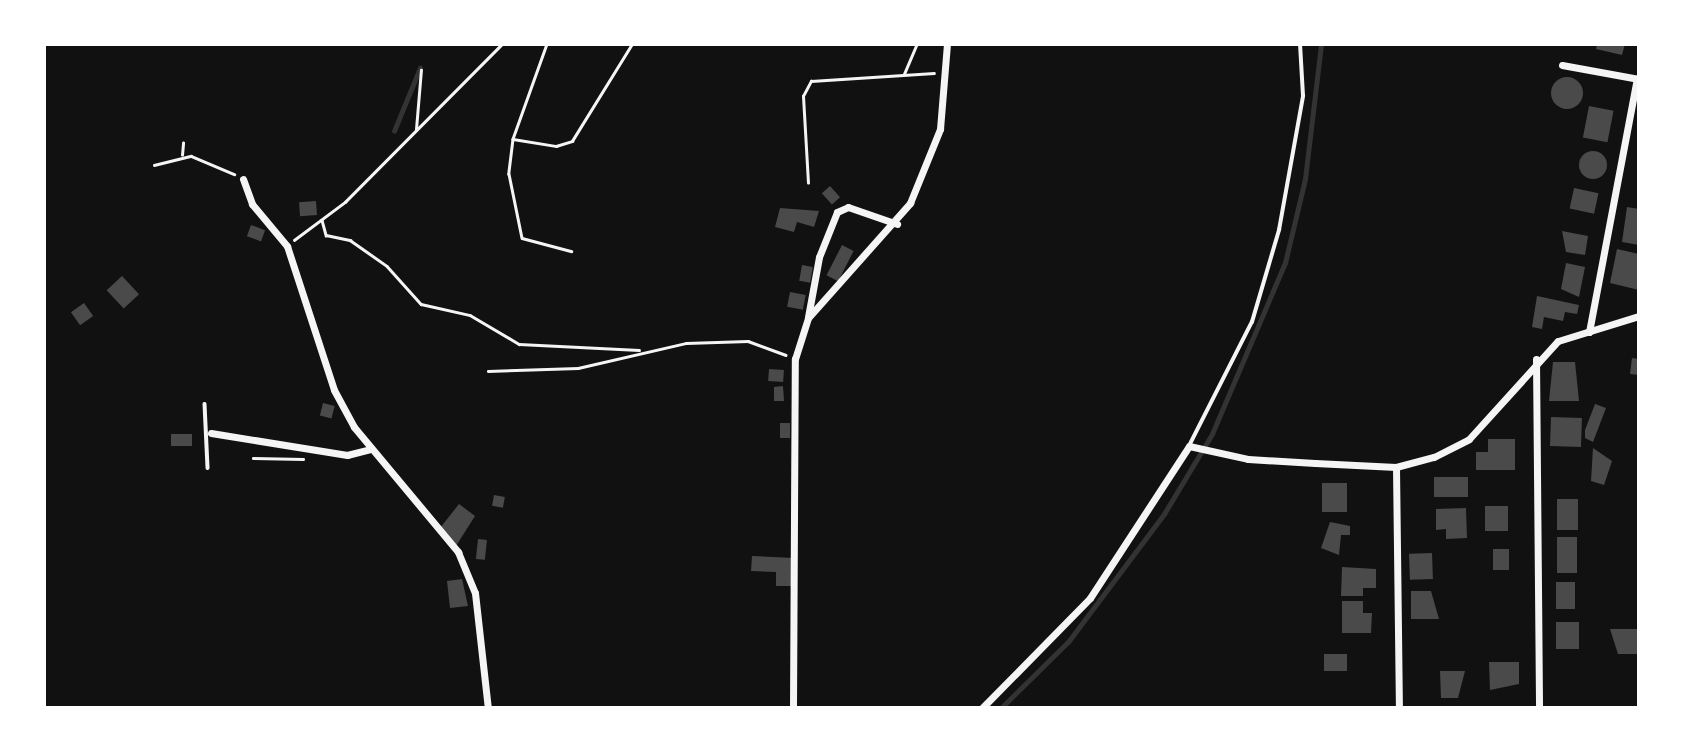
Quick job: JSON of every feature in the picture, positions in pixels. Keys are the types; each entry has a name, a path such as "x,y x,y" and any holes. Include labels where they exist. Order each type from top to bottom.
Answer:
{"street":[{"path":"808,318 897,223 940,129 947,44"},
{"path":"1562,65 1638,79 1589,332"},
{"path":"243,179 252,204 287,246 334,390 371,449 458,552 475,593 488,708"},
{"path":"793,708 795,359 808,318 819,257 837,212 848,207 897,223"},
{"path":"982,708 1090,598 1192,447 1210,453 1396,467 1469,439 1536,358 1559,341 1639,316"},
{"path":"1536,358 1539,708"},
{"path":"211,433 347,455 371,449"},
{"path":"1396,467 1399,708"}],"lane":[{"path":"1192,447 1252,322 1279,230 1303,96 1300,44"},
{"path":"205,404 211,433 208,468"}],"path":[{"path":"287,246 322,220 502,44"},
{"path":"547,44 513,139 509,174 517,232 571,251"},
{"path":"513,139 556,146 572,141 632,44"},
{"path":"904,74 916,44"},
{"path":"416,129 421,70"},
{"path":"808,183 803,96 811,81 944,73"},
{"path":"182,155 183,143"},
{"path":"154,165 182,155 228,170"},
{"path":"322,220 326,235 350,240 387,266 421,304 470,315 519,344 639,350 748,341 795,359"},
{"path":"488,371 578,368 625,360 639,350"}],"building":[{"path":"1597,44 1625,44 1622,55 1596,49"},
{"path":"1567,77 1578,82 1583,93 1578,104 1567,109 1556,104 1551,93 1556,82"},
{"path":"1589,106 1614,111 1607,142 1583,137"},
{"path":"1593,151 1603,155 1607,165 1603,175 1593,179 1583,175 1579,165 1583,155"},
{"path":"830,186 840,197 832,205 822,193"},
{"path":"1574,188 1598,193 1594,214 1570,209"},
{"path":"316,201 317,215 300,216 299,202"},
{"path":"1627,207 1639,209 1639,245 1622,242"},
{"path":"780,208 819,211 814,227 797,222 794,232 775,227"},
{"path":"251,225 265,230 261,241 247,236"},
{"path":"1562,231 1588,236 1585,255 1566,252"},
{"path":"842,245 854,251 838,281 827,275"},
{"path":"1617,249 1639,254 1639,290 1610,283"},
{"path":"1566,263 1585,267 1579,297 1561,289"},
{"path":"802,265 813,267 810,283 799,281"},
{"path":"122,276 139,294 124,309 107,290"},
{"path":"790,292 806,295 803,310 787,307"},
{"path":"1537,296 1579,305 1577,314 1565,312 1563,321 1544,317 1542,329 1532,327"},
{"path":"84,303 93,316 80,325 71,312"},
{"path":"1632,358 1639,359 1639,375 1630,374"},
{"path":"1553,362 1575,362 1579,401 1549,401"},
{"path":"769,369 784,370 783,382 768,381"},
{"path":"783,386 784,401 774,401 774,387"},
{"path":"323,403 335,406 331,419 320,416"},
{"path":"1595,404 1606,408 1593,442 1585,438 1585,430"},
{"path":"1551,417 1582,418 1581,447 1550,446"},
{"path":"780,423 790,423 790,438 780,438"},
{"path":"171,434 192,434 192,446 171,446"},
{"path":"1488,439 1515,439 1515,470 1476,470 1476,452 1488,452"},
{"path":"1593,448 1612,461 1604,485 1591,481"},
{"path":"1434,477 1468,477 1468,497 1434,497"},
{"path":"1322,483 1347,483 1347,512 1322,512"},
{"path":"494,495 505,497 503,508 492,506"},
{"path":"1557,499 1578,499 1578,530 1557,530"},
{"path":"459,504 475,516 456,546 440,528"},
{"path":"1485,506 1508,506 1508,531 1485,531"},
{"path":"1466,508 1467,538 1446,539 1446,529 1436,530 1436,509"},
{"path":"1330,522 1350,526 1350,535 1341,535 1339,555 1321,548"},
{"path":"1557,537 1577,537 1577,573 1557,573"},
{"path":"478,539 487,540 485,560 476,559"},
{"path":"1493,549 1509,549 1509,570 1493,570"},
{"path":"1432,553 1433,579 1410,580 1409,554"},
{"path":"752,556 794,558 792,586 776,586 776,572 751,571"},
{"path":"1342,567 1376,569 1376,588 1363,588 1363,596 1341,596"},
{"path":"462,579 468,606 450,608 447,581"},
{"path":"1556,582 1575,582 1575,609 1556,609"},
{"path":"1411,591 1431,591 1439,619 1411,619"},
{"path":"1342,601 1363,601 1363,613 1372,613 1371,633 1342,633"},
{"path":"1556,622 1579,622 1579,649 1556,649"},
{"path":"1610,629 1637,629 1638,654 1618,654"},
{"path":"1324,654 1347,654 1347,671 1324,671"},
{"path":"1489,662 1519,662 1519,684 1490,690"},
{"path":"1440,671 1465,671 1458,698 1441,698"}],"waterway":[{"path":"1001,708 1068,642 1164,514 1212,434 1285,263 1305,179 1321,44"},
{"path":"394,131 420,68"}]}
